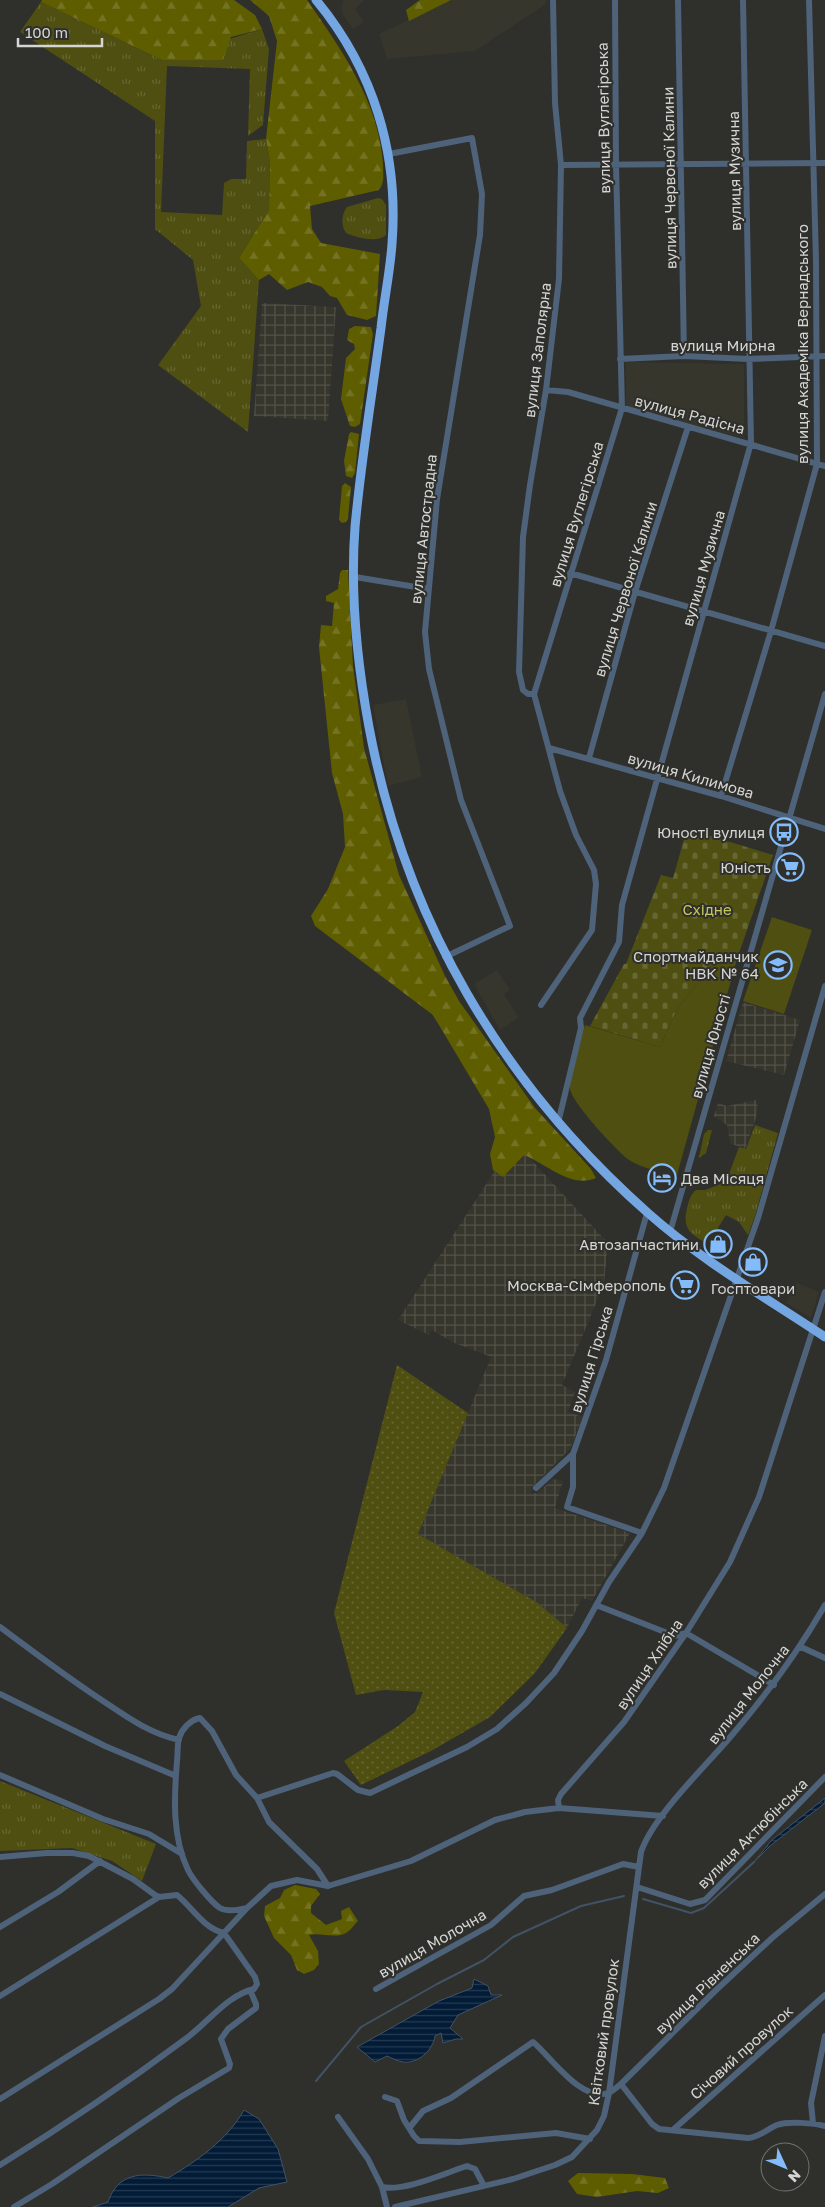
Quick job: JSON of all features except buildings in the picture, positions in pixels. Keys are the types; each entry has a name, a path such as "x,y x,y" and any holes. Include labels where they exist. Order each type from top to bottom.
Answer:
{"highway":[{"path":"316,0 337,28 361,68 377,105 389,154 393,191 392,246 366,429 355,530 354,611 368,723 384,799 405,862 429,923 445,957 516,1071 558,1123 592,1159 670,1232 736,1280 825,1337"}],"street":[{"name":"вулиця Заполярна","path":"534,694 528,694 523,690 519,672 523,537 546,390 559,278 561,165 555,102 552,0"},
{"name":"вулиця Вуглегірська","path":"534,694 622,408 616,165 615,0"},
{"name":"вулиця Червоної Калини","path":"678,0 684,356"},
{"name":"вулиця Музична","path":"558,1123 581,1028 580,1018 619,942 622,905 750,443 743,0"},
{"name":"вулиця Академіка Вернадського","path":"721,796 771,631 817,464 816,261 809,0"},
{"name":"вулиця Автострадна","path":"389,154 472,138 482,194 480,235 474,280 462,336 437,499 428,589 426,632 429,669 461,800 510,926 445,957"},
{"path":"561,165 825,163"},
{"name":"вулиця Мирна","path":"620,359 684,356 748,359 825,356"},
{"name":"вулиця Радісна","path":"546,390 568,392 825,466"},
{"name":"вулиця Червоної Калини","path":"590,758 635,592 688,427"},
{"path":"570,573 825,646"},
{"path":"355,577 428,589"},
{"path":"534,694 560,791 576,835 594,870 596,884 592,930 541,1005"},
{"name":"вулиця Юності","path":"670,1232 825,694"},
{"name":"вулиця Килимова","path":"549,748 721,796 825,829"},
{"path":"257,1798 333,1774 338,1774 358,1790 370,1793 467,1747 496,1729 526,1703 554,1673 582,1632 596,1605 642,1532 664,1488 758,1218 825,986"},
{"name":"вулиця Гірська","path":"642,1532 567,1507 572,1487 573,1454 606,1360 648,1213"},
{"name":"вулиця Хлібна","path":"559,1808 558,1800 562,1794 624,1722 686,1633 730,1562 759,1496 825,1292"},
{"name":"вулиця Гірська","path":"536,1488 573,1454"},
{"path":"596,1605 675,1636 686,1633 774,1685"},
{"name":"вулиця Молочна","path":"376,1989 491,1925 524,1896 552,1890 624,1864 639,1867 644,1844 662,1816 774,1685 801,1647 825,1605"},
{"path":"0,1627 66,1677 129,1719 156,1733 179,1740"},
{"path":"801,1647 825,1658"},
{"path":"0,1694 105,1746 176,1776"},
{"path":"247,1908 227,1910 221,1908 188,1871 182,1854 174,1804 179,1740 188,1724 195,1719 200,1718 204,1720 212,1730 236,1775 257,1798 269,1822 317,1869 328,1886"},
{"path":"0,1775 104,1819 149,1834 182,1854"},
{"name":"вулиця Актюбінська","path":"637,1887 690,1904 705,1900 825,1777"},
{"path":"0,2099 159,1999 172,1988 247,1908 271,1886 297,1880 328,1886 411,1861 495,1820 525,1812 559,1808 662,1816"},
{"path":"0,1857 74,1853 100,1861 159,1897"},
{"path":"0,1927 58,1892 100,1861"},
{"name":"Квітковий провулок","path":"395,2207 483,2184 514,2178 556,2165 572,2157 590,2139 604,2116 609,2093 616,2024 639,1867"},
{"name":"вулиця Рівненська","path":"609,2093 772,1938 825,1894"},
{"path":"0,1996 159,1897 177,1895 204,1923 224,1933 255,1977 257,1986 237,1994 185,2039 115,2089 0,2164"},
{"path":"14,2207 64,2176 179,2098 229,2068 230,2064 221,2038 228,2029 256,2008 250,1990"},
{"name":"Січовий провулок","path":"674,2129 825,1996"},
{"path":"813,2123 812,2103 825,2036"},
{"path":"410,2127 423,2111 451,2098 530,2042 536,2044 578,2086 595,2095 609,2093"},
{"path":"620,2084 652,2124 659,2129 674,2129 748,2138 756,2137 778,2124 813,2123 825,2126"},
{"path":"385,2097 397,2101 401,2114 419,2141 460,2142 556,2133 590,2139"},
{"path":"338,2117 368,2159 382,2187 387,2207"},
{"path":"382,2187 393,2188 411,2184 467,2166 475,2169 483,2184"}],"shaded area":[{"path":"343,0 364,0 355,9 364,22 353,29 343,15 341,8"},
{"path":"451,0 546,0 546,4 475,51 387,59 379,34"},
{"path":"262,303 336,307 328,421 254,416"},
{"path":"626,362 744,364 744,438 626,407"},
{"path":"406,699 422,777 388,786 373,705"},
{"path":"497,970 510,989 504,995 519,1017 500,1030 474,984"},
{"path":"743,1002 800,1020 784,1075 726,1061"},
{"path":"756,1100 758,1108 756,1118 745,1149 730,1143 727,1125 714,1116 718,1103 727,1106"},
{"path":"514,1141 608,1243 604,1284 562,1385 575,1392 568,1412 583,1417 570,1449 534,1485 531,1493 537,1493 553,1479 563,1481 555,1508 630,1533 592,1601 582,1598 567,1628 538,1603 418,1534 491,1357 452,1342 432,1330 429,1335 398,1320"},
{"path":"797,1283 819,1292 811,1318 786,1303"}],"green space":[{"path":"42,0 234,0 255,15 262,29 231,37 223,60 162,60 41,2"},
{"path":"250,0 307,0 345,57 366,98 374,119 380,141 383,164 383,181 379,190 310,206 312,229 321,243 380,254 376,316 367,320 347,315 337,298 330,296 322,287 308,282 287,290 269,274 259,280 239,258 269,210 270,162 266,139 277,41 269,16"},
{"path":"420,0 451,0 409,21 406,10"},
{"path":"41,2 162,60 262,29 269,49 263,125 248,136 250,69 167,66 161,212 222,215 224,183 231,179 246,179 247,141 266,139 270,162 269,210 239,258 259,280 248,432 158,365 201,306 193,260 155,229 155,121 20,32"},
{"path":"378,198 382,199 386,205 386,235 373,239 356,237 346,233 342,220 347,207"},
{"path":"355,326 371,327 373,334 360,424 355,427 350,426 341,399 346,358 355,349 354,344 347,340 349,329"},
{"path":"351,432 359,434 355,473 352,478 346,476 344,461"},
{"path":"345,483 351,487 348,518 346,522 342,523 339,520 342,486"},
{"path":"342,570 348,570 353,666 364,748 399,875 445,976 459,1001 535,1108 591,1169 596,1178 587,1181 568,1178 524,1155 503,1177 493,1170 490,1154 495,1137 489,1109 433,1015 315,926 311,916 328,889 345,847 343,814 332,773 319,647 321,625 332,626 334,603 326,601 326,596 338,589"},
{"name":"Східне","path":"687,829 773,855 737,959 720,953 677,1009 660,1047 590,1026 624,964 626,964 661,875 673,878"},
{"name":"Спортмайданчик НВК № 64","path":"772,917 812,930 784,1014 743,1001"},
{"path":"720,953 737,959 677,1175 640,1166 629,1160 615,1147 578,1105 570,1089 575,1057 585,1025 660,1047 677,1009"},
{"path":"755,1125 778,1133 748,1235 739,1222 726,1215 708,1244 693,1234 687,1226 686,1215 690,1198 696,1190 705,1190 726,1182 739,1147 746,1149"},
{"path":"708,1130 712,1130 706,1153 699,1158 704,1134"},
{"path":"397,1365 468,1413 418,1534 538,1603 567,1628 535,1673 490,1717 431,1751 361,1785 344,1761 398,1726 415,1712 423,1692 384,1690 356,1695 334,1613"},
{"path":"0,1781 156,1844 142,1881 112,1861 72,1848 0,1851"},
{"path":"295,1885 316,1889 320,1894 311,1906 311,1913 326,1925 342,1919 341,1911 349,1907 358,1921 349,1931 342,1935 309,1935 318,1951 319,1964 314,1970 304,1974 297,1970 291,1955 274,1938 264,1916 265,1906 280,1898 284,1890"},
{"path":"578,2173 632,2174 665,2178 669,2188 658,2193 637,2191 597,2197 577,2194 568,2181"}],"water":[{"path":"825,1798 825,1803 771,1845 754,1862 772,1840"},
{"path":"474,1979 488,1986 491,1995 502,1995 458,2015 450,2028 463,2039 443,2043 441,2033 435,2036 434,2041 424,2055 409,2062 401,2062 387,2056 375,2062 357,2047 439,2001 472,1988"},
{"path":"244,2110 259,2119 278,2149 287,2182 259,2188 228,2207 93,2207 108,2202 112,2192 124,2180 140,2175 168,2178 179,2171 220,2140"}],"waterway":[{"path":"643,1899 691,1913 704,1908 754,1862"},
{"path":"316,2081 361,2027 484,1960 513,1937 581,1906 624,1896"}],"place":[{"name":"Юності вулиця","path":"784,832"},
{"name":"Юність","path":"790,867"},
{"name":"Спортмайданчик НВК № 64","path":"778,965"},
{"name":"Два Місяця","path":"662,1178"},
{"name":"Автозапчастини","path":"718,1244"},
{"name":"Госптовари","path":"753,1262"},
{"name":"Москва-Сімферополь","path":"685,1285"}]}
